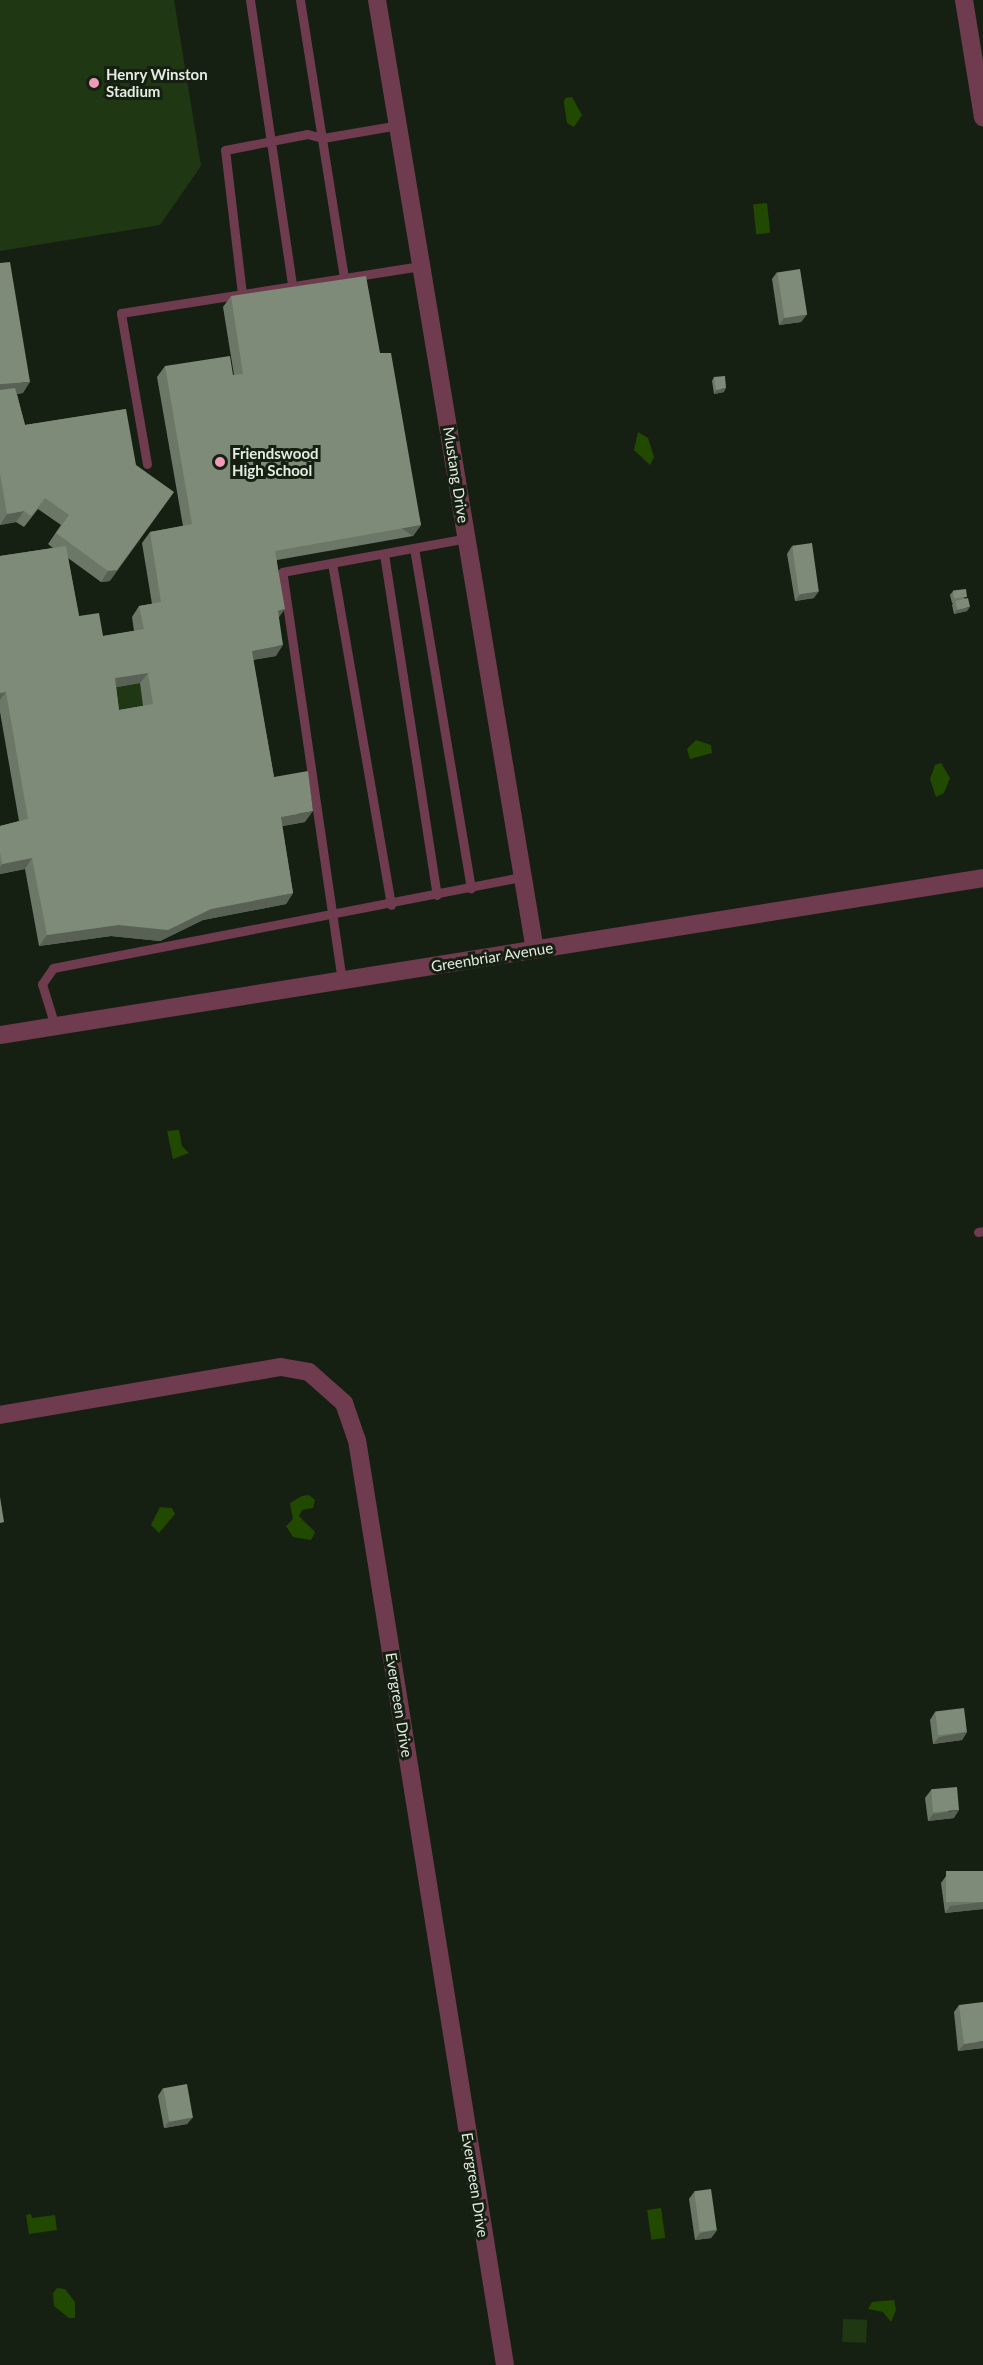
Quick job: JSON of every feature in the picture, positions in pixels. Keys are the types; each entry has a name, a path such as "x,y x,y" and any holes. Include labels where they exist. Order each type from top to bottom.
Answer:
{"street":[{"name":"Mustang Drive","path":"377,0 535,951"},
{"path":"964,0 979,62 983,117"},
{"name":"Greenbriar Avenue","path":"0,1035 983,878"},
{"name":"Evergreen Drive","path":"0,1415 281,1367 309,1372 344,1403 357,1440 505,2365"}],"lane":[{"path":"250,0 292,286"},
{"path":"300,0 344,278"},
{"path":"242,294 225,150 307,135 323,138 398,125"},
{"path":"147,464 121,313 422,266"},
{"path":"342,981 282,572 467,538"},
{"path":"414,548 471,888"},
{"path":"384,554 437,895"},
{"path":"333,563 391,905"},
{"path":"55,1026 42,984 53,968 333,917 523,878"}],"shaded area":[{"name":"Henry Winston Stadium","path":"0,0 174,0 201,166 160,225 0,251"},
{"path":"572,97 582,115 574,127 567,123 564,103 565,98"},
{"path":"767,203 770,233 756,234 753,204"},
{"path":"638,432 648,438 654,457 650,465 634,450"},
{"path":"140,683 145,715 111,720 106,688"},
{"path":"696,740 711,745 712,753 690,759 687,749"},
{"path":"941,763 950,778 944,793 936,797 930,779 935,765"},
{"path":"179,1130 182,1146 189,1153 173,1159 167,1131"},
{"path":"309,1495 315,1500 313,1508 302,1510 299,1516 315,1532 311,1540 293,1537 286,1526 293,1519 290,1503"},
{"path":"160,1507 172,1508 175,1514 159,1533 151,1525"},
{"path":"661,2208 665,2238 651,2240 647,2210"},
{"path":"31,2214 32,2218 55,2215 57,2230 29,2234 26,2215"},
{"path":"57,2288 65,2289 75,2302 75,2318 69,2318 54,2306 53,2293"},
{"path":"894,2300 896,2310 891,2322 883,2312 868,2309 872,2302"},
{"path":"843,2319 867,2320 866,2343 842,2342"}],"building":[{"path":"10,262 30,382 0,384 0,263"},
{"path":"800,269 807,314 784,318 777,273"},
{"path":"366,276 380,353 391,353 421,525 275,551 285,609 278,611 283,645 252,651 274,777 308,771 313,811 281,817 293,893 211,909 168,930 118,925 47,935 32,858 2,864 0,852 0,826 28,819 6,692 0,693 0,556 66,546 79,616 99,613 103,636 144,629 139,606 161,602 150,532 192,524 165,366 230,356 233,375 243,374 231,296","holes":["148,673 153,704 119,710 115,678"]},
{"path":"725,376 726,388 716,390 714,377"},
{"path":"15,388 25,425 126,409 136,465 174,492 117,570 108,571 56,533 69,515 45,498 31,516 24,511 7,514 0,473 0,390"},
{"path":"812,543 819,592 799,594 792,546"},
{"path":"966,589 967,597 954,599 953,591"},
{"path":"968,598 970,607 957,610 955,601"},
{"path":"0,1497 4,1522 0,1523"},
{"path":"964,1708 967,1732 938,1735 935,1712"},
{"path":"957,1787 959,1810 933,1812 931,1789"},
{"path":"946,1871 983,1871 983,1902 946,1902"},
{"path":"983,2002 983,2041 964,2044 959,2005"},
{"path":"187,2084 193,2117 169,2122 163,2088"},
{"path":"711,2189 717,2230 700,2232 694,2191"}],"place":[{"name":"Henry Winston Stadium","path":"94,83"},
{"name":"Friendswood High School","path":"220,462"}]}
